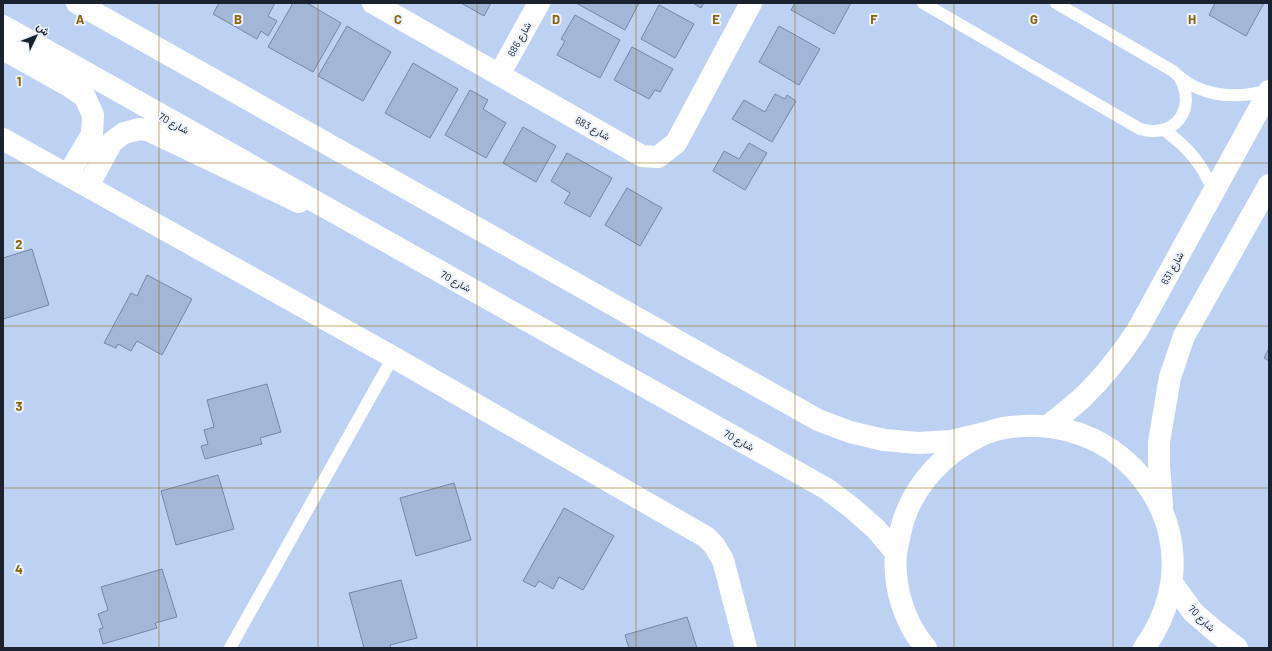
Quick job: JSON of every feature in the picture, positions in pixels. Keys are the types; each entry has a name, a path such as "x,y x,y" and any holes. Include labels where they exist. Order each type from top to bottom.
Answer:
{"main road":[{"path":"77,3 818,420 850,432 884,440 924,442 952,441 1016,427 1048,426 1070,430 1090,437 1115,452 1141,476 1154,494 1163,514 1170,536 1173,559 1172,583 1165,612 1152,638 1144,648"},
{"name":"شارع 683","path":"373,3 642,156 658,157 676,143 751,3"},
{"name":"شارع 686","path":"499,76 539,3"},
{"name":"شارع 70","path":"3,26 827,489 876,529 896,553"},
{"path":"3,49 69,86 85,97 93,115 92,134 68,175"},
{"name":"شارع 631","path":"1048,426 1082,398 1122,354 1138,331 1269,91"},
{"path":"88,186 112,142 124,133 148,130 298,202 346,220"},
{"path":"3,138 393,357 706,536 714,545 723,560 746,648"},
{"path":"1163,514 1159,464 1159,442 1170,377 1184,336 1269,185"},
{"path":"926,648 920,642 908,619 899,590 896,553 901,527 910,503 924,481 941,461 962,446 985,433"},
{"name":"شارع 70","path":"1172,583 1193,612 1237,648"},
{"path":"908,619 910,648"}],"lane":[{"path":"923,3 1140,129 1148,131 1164,130 1178,121 1183,114 1186,105 1184,86 1180,78"},
{"path":"1056,3 1173,71 1180,78 1194,86 1225,95 1240,96 1269,91"},
{"path":"1164,130 1177,139 1195,158 1207,176 1214,192"},
{"path":"230,648 393,357"}],"building":[{"path":"219,3 275,3 268,16 277,21 268,36 261,31 257,39 213,14"},
{"path":"293,3 307,3 341,23 313,72 268,47"},
{"path":"461,3 491,3 484,16"},
{"path":"576,3 639,3 625,30"},
{"path":"693,3 704,3 701,8"},
{"path":"795,3 851,3 834,34 791,10"},
{"path":"1215,3 1264,3 1246,36 1209,15"},
{"path":"659,5 694,24 675,58 641,39"},
{"path":"575,15 620,40 600,78 557,55 565,41 561,39"},
{"path":"347,26 391,52 363,101 318,76"},
{"path":"779,26 820,49 799,85 759,62"},
{"path":"632,47 673,69 660,92 655,90 649,99 614,80"},
{"path":"413,63 458,89 430,138 385,113"},
{"path":"470,90 488,100 483,109 506,123 486,158 445,135"},
{"path":"775,94 785,99 787,95 796,101 772,142 732,119 744,100 765,112"},
{"path":"523,127 556,146 536,182 503,163"},
{"path":"749,143 767,153 745,190 713,171 724,151 739,159"},
{"path":"567,153 612,178 590,217 564,203 570,193 551,181"},
{"path":"627,188 662,208 640,246 605,225"},
{"path":"32,249 49,305 3,319 3,258"},
{"path":"147,275 192,299 162,355 137,341 131,351 118,344 116,348 104,343 131,293 137,296"},
{"path":"1269,348 1269,361 1264,358"},
{"path":"267,384 281,432 260,438 262,444 205,459 201,446 208,444 204,430 214,427 207,400"},
{"path":"218,475 234,529 176,545 161,491"},
{"path":"454,483 471,540 416,556 400,498"},
{"path":"564,508 614,536 583,590 559,577 553,589 539,581 535,587 523,581"},
{"path":"162,569 177,617 155,623 157,628 103,644 99,629 103,628 98,614 108,610 101,587"},
{"path":"401,580 417,638 390,645 391,648 364,648 349,593"},
{"path":"687,617 697,648 629,648 625,635"}]}
